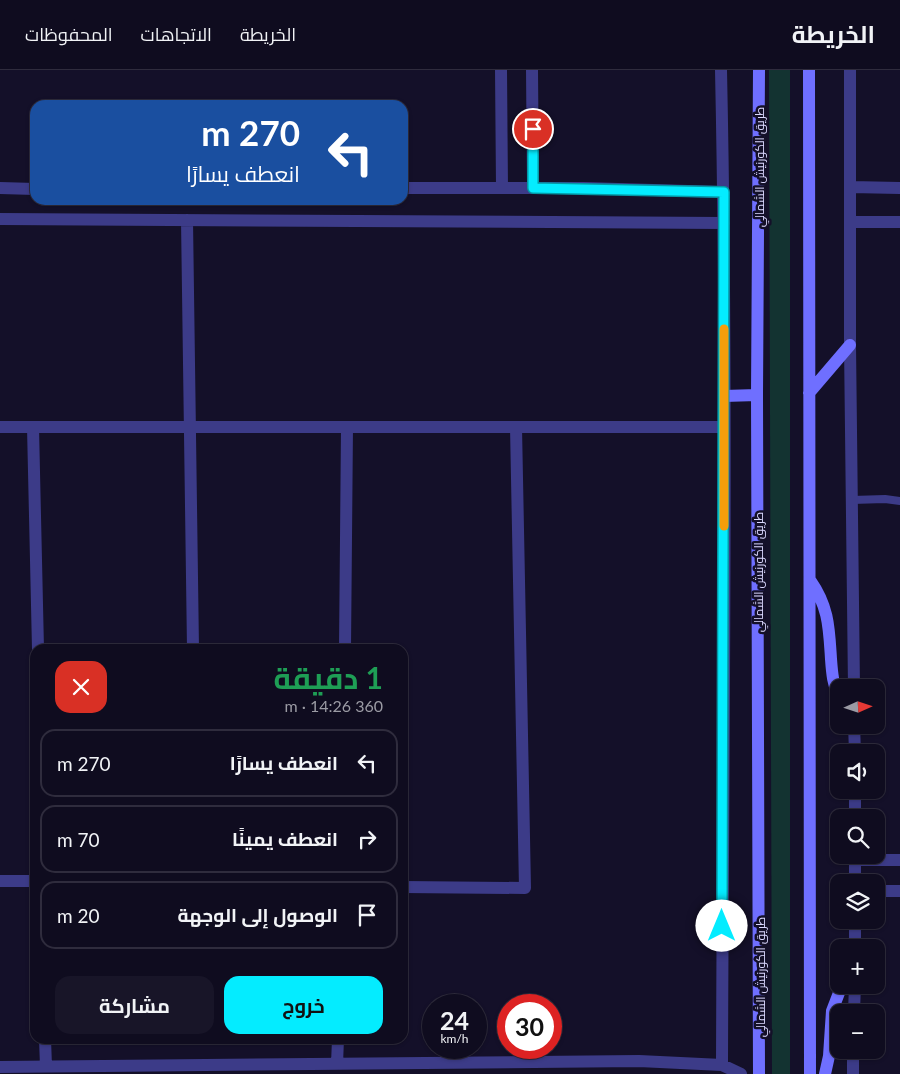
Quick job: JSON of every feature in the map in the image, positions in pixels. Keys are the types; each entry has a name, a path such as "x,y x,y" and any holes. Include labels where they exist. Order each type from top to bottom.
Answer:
{"main road":[{"name":"طريق الكورنيش الشمالي","path":"759,70 757,395 760,1074"},
{"path":"809,70 810,1074"},
{"path":"809,393 850,345"},
{"path":"724,396 757,395"},
{"path":"810,580 822,600 826,612 833,679"},
{"path":"825,1074 829,1056 832,1011 839,994"}],"street":[{"path":"501,70 502,188"},
{"path":"532,70 533,188"},
{"path":"721,70 724,192 722,1065"},
{"path":"850,70 850,345 854,679"},
{"path":"851,187 900,188"},
{"path":"0,188 30,188"},
{"path":"408,188 533,188 724,192"},
{"path":"0,219 724,224"},
{"path":"187,220 193,644"},
{"path":"851,222 900,222"},
{"path":"0,427 724,428"},
{"path":"344,644 347,427"},
{"path":"408,886 525,888 516,427"},
{"path":"34,428 38,644"},
{"path":"885,859 900,860"},
{"path":"0,881 30,881"},
{"path":"885,891 900,891"},
{"path":"45,1044 46,1066"},
{"path":"338,1044 338,1064"},
{"path":"853,1059 853,1074"},
{"path":"0,1066 639,1061 722,1065 741,1074"}],"lane":[{"path":"852,500 885,499 900,501"}],"green space":[{"path":"769,70 790,70 790,1074 772,1074"}],"slow traffic":[{"path":"724,329 724,526"}],"route":[{"path":"533,129 533,188 724,192 722,926"}]}
